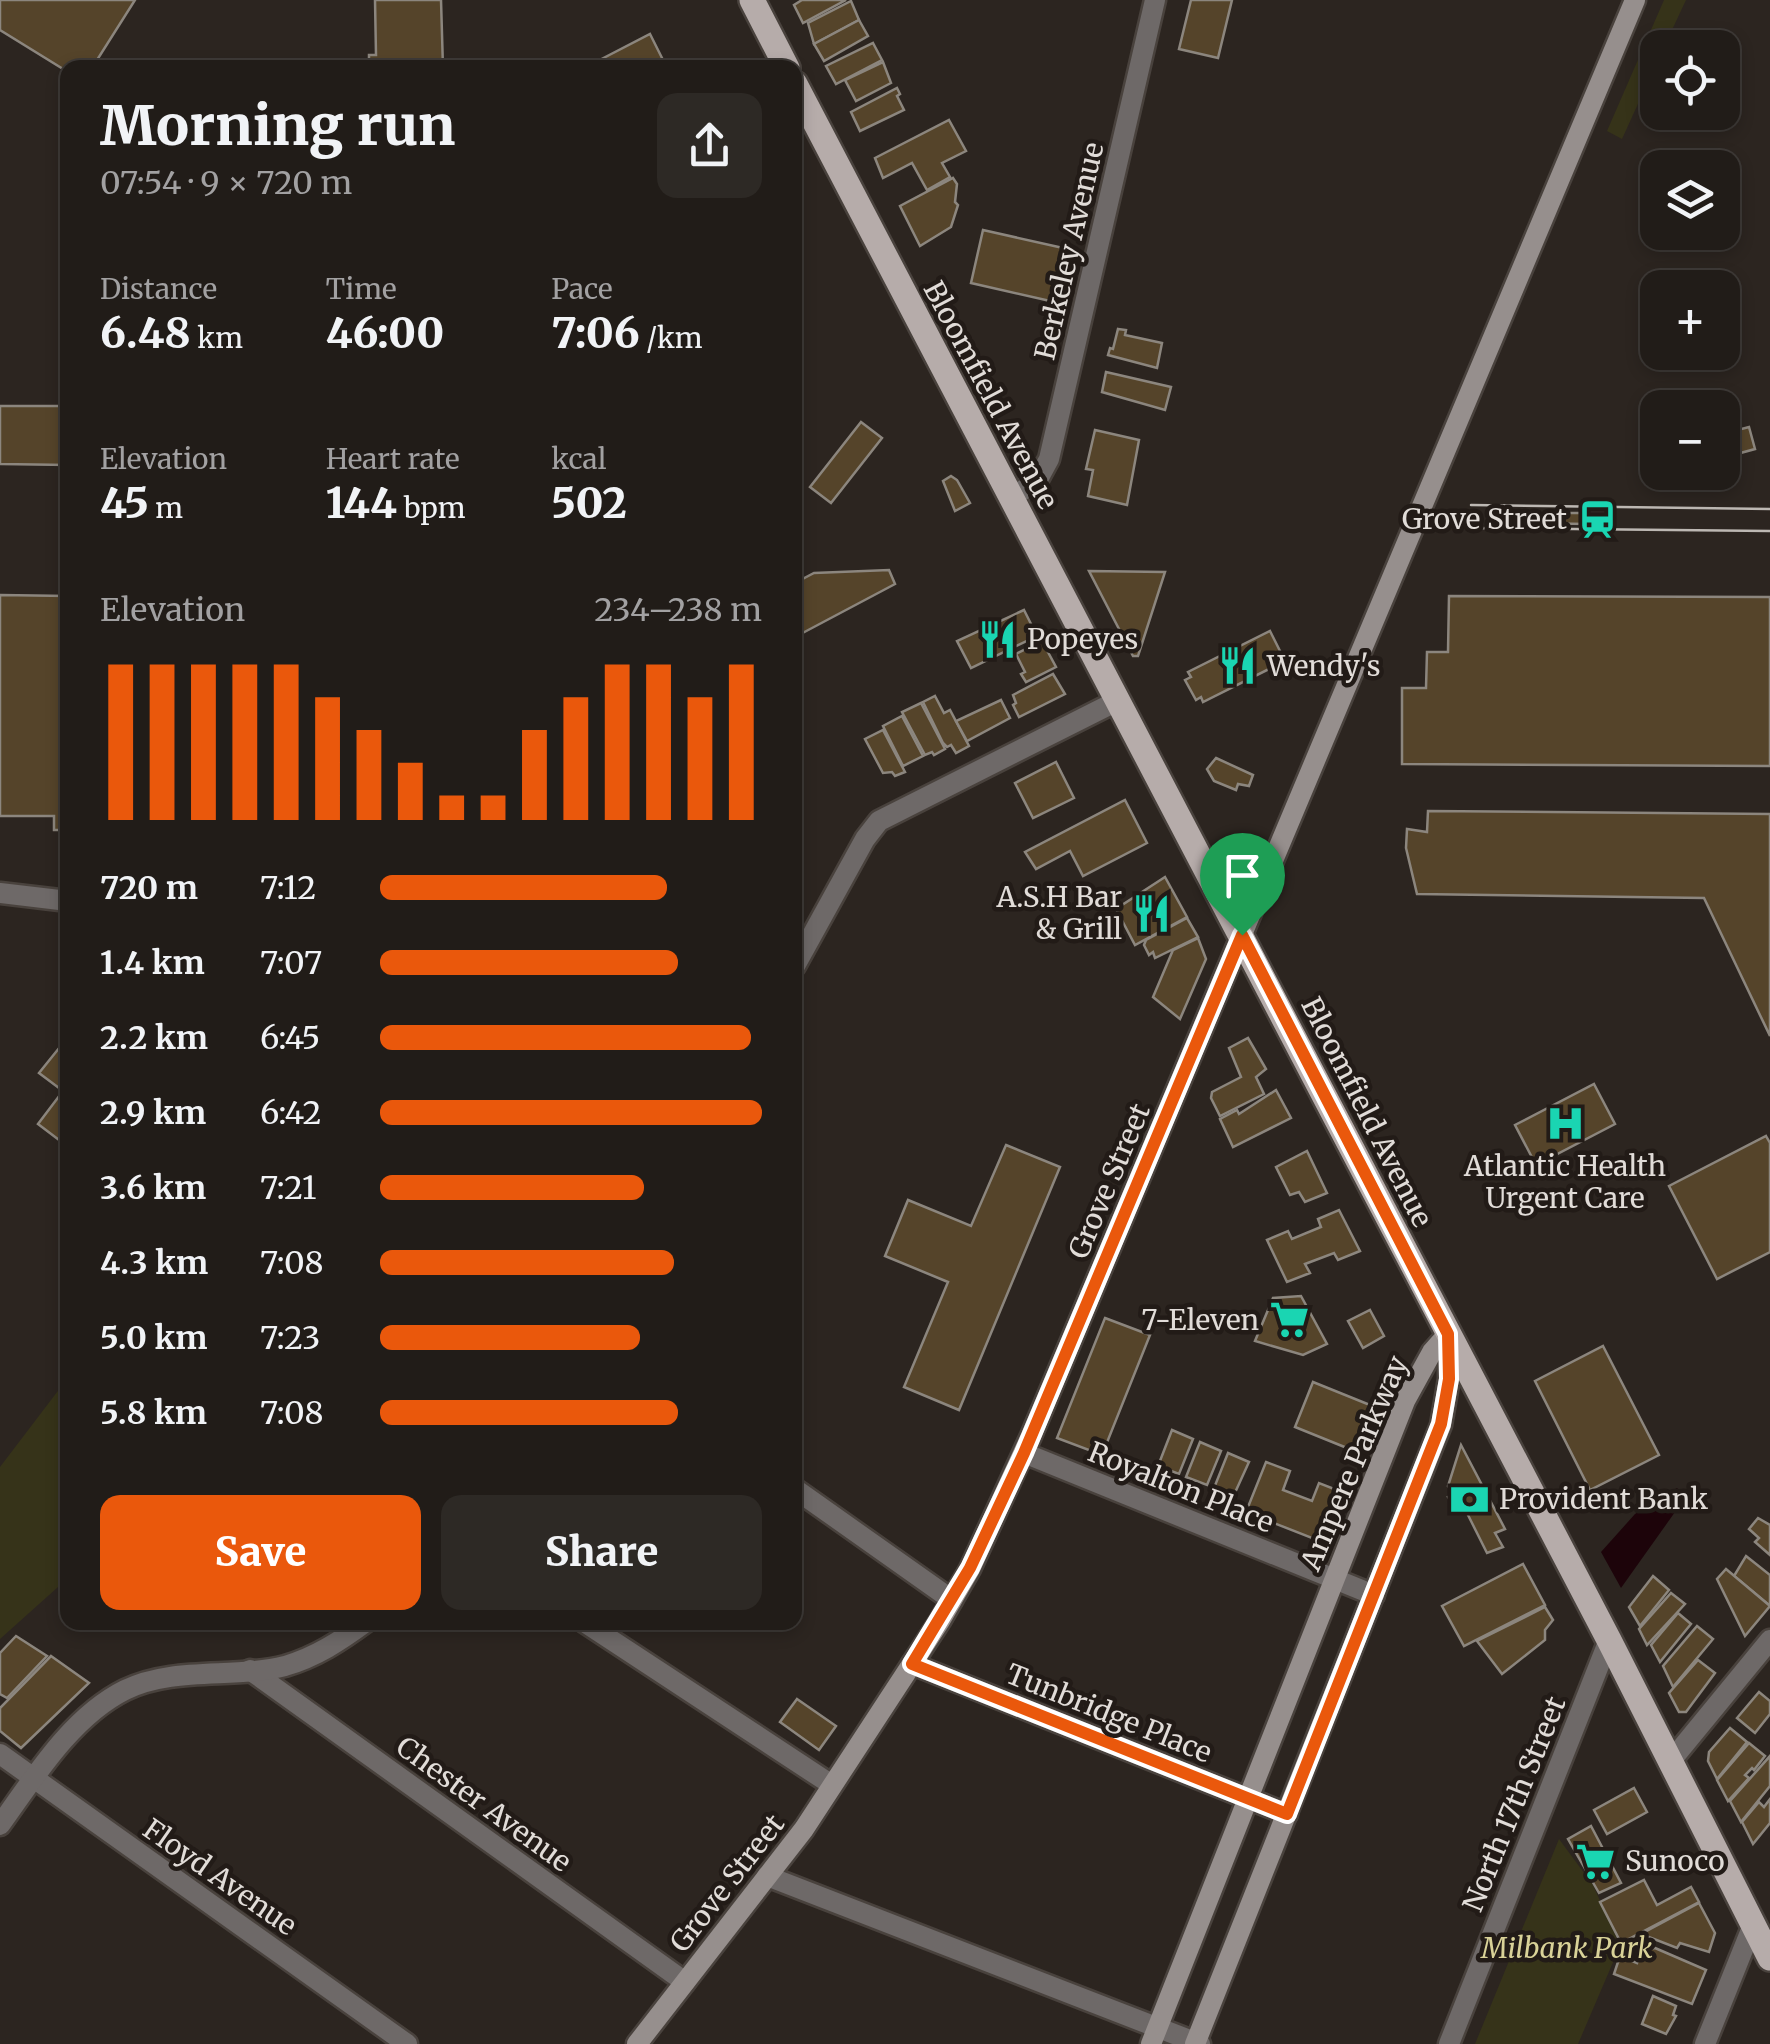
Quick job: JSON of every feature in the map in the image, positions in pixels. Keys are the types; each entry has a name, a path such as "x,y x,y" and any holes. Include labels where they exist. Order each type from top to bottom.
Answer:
{"main road":[{"path":"752,0 783,60"},
{"name":"Grove Street","path":"638,2044 832,1786 912,1664 952,1600 1024,1453 1635,0"},
{"name":"Bloomfield Avenue","path":"802,97 1609,1640 1770,1958"},
{"name":"Ampere Parkway","path":"1154,2036 1406,1401 1432,1352 1448,1334"},
{"name":"Ampere Parkway","path":"1197,2043 1441,1424 1449,1379 1448,1334"}],"street":[{"name":"Berkeley Avenue","path":"1010,498 1036,484 1049,459 1155,0"},
{"path":"802,953 865,839 879,821 1117,701"},
{"path":"0,893 60,900"},
{"name":"Royalton Place","path":"1024,1453 1374,1594"},
{"path":"802,1494 952,1600"},
{"path":"0,1825 62,1742 99,1708 126,1690 160,1679 281,1667 316,1656 354,1630"},
{"path":"596,1630 832,1786"},
{"name":"North 17th Street","path":"1448,2044 1609,1640"},
{"path":"1670,1762 1770,1640"},
{"name":"Tunbridge Place","path":"912,1664 1287,1814"},
{"name":"Chester Avenue","path":"250,1670 685,1982"},
{"name":"Floyd Avenue","path":"0,1754 408,2044"},
{"path":"767,1876 1154,2036 1197,2043"},
{"path":"1705,2044 1753,1925"}],"green space":[{"path":"1664,0 1686,0 1672,30 1651,30"},
{"path":"1640,55 1640,99 1622,139 1607,131"},
{"path":"60,1388 60,1586 0,1639 0,1467"},
{"name":"Milbank Park","path":"1559,1839 1593,1885 1620,1946 1578,2044 1475,2044"}],"shaded area":[{"path":"1677,1488 1685,1498 1621,1588 1601,1552 1635,1514"}],"building":[{"path":"0,0 135,0 97,60 60,60 60,67 0,30"},
{"path":"375,0 441,0 443,60 369,60 369,55 376,55"},
{"path":"802,0 846,0 803,23 794,5"},
{"path":"1191,0 1232,0 1218,58 1179,49"},
{"path":"851,1 859,20 814,44 808,23"},
{"path":"859,20 868,36 824,61 814,44"},
{"path":"650,34 663,60 600,60"},
{"path":"873,43 882,60 836,84 826,66"},
{"path":"883,62 891,83 856,101 845,80"},
{"path":"897,88 904,110 860,131 851,112"},
{"path":"949,120 966,151 942,163 950,177 927,190 912,163 883,178 875,158"},
{"path":"953,178 958,205 951,227 920,246 900,206"},
{"path":"983,230 1072,250 1059,303 971,283"},
{"path":"1118,329 1126,330 1125,335 1162,343 1157,368 1108,355"},
{"path":"1106,372 1171,387 1165,410 1102,392"},
{"path":"0,406 60,406 60,465 0,464"},
{"path":"861,422 882,438 831,503 810,487"},
{"path":"1749,427 1755,449 1740,453 1740,429"},
{"path":"1095,430 1139,440 1127,505 1088,496 1093,470 1086,469"},
{"path":"951,476 970,503 955,511 943,481"},
{"path":"1519,513 1587,513 1587,524 1519,523"},
{"path":"889,570 895,584 802,633 802,579 814,573"},
{"path":"1089,571 1165,572 1138,656 1133,656"},
{"path":"0,595 60,596 60,830 54,830 54,816 0,816"},
{"path":"1449,596 1770,597 1770,766 1402,764 1402,688 1426,688 1427,652 1448,652"},
{"name":"Popeyes","path":"1024,610 1037,636 971,668 957,641"},
{"name":"Wendy's","path":"1270,631 1285,661 1203,702 1201,697 1196,700 1185,680 1191,677 1188,672"},
{"path":"1042,641 1056,667 1026,682 1016,654"},
{"path":"1053,674 1065,694 1019,717 1013,695"},
{"path":"935,696 944,713 950,710 969,746 956,753 951,745 943,743 923,702"},
{"path":"1001,700 1010,718 967,741 956,721"},
{"path":"921,703 945,749 934,755 925,755 902,712"},
{"path":"902,716 923,756 903,766 883,726"},
{"path":"883,730 905,772 895,776 892,772 883,773 865,739"},
{"path":"1216,758 1253,775 1249,786 1238,784 1236,790 1214,781 1207,769"},
{"path":"1056,762 1074,798 1033,818 1015,783"},
{"path":"1125,800 1147,843 1083,876 1070,851 1036,869 1025,852"},
{"path":"1428,811 1770,814 1770,1036 1704,898 1417,894 1406,848 1407,829 1427,832"},
{"name":"A.S.H Bar & Grill","path":"1165,877 1187,917 1135,945 1116,909"},
{"path":"1187,918 1198,937 1155,958 1153,952 1149,955 1146,940"},
{"path":"1198,938 1206,959 1180,1019 1153,997 1173,950"},
{"path":"1248,1038 1266,1069 1256,1077 1264,1094 1220,1116 1212,1092 1241,1077 1229,1048"},
{"path":"60,1047 60,1089 39,1073"},
{"name":"Atlantic Health Urgent Care","path":"1594,1084 1615,1124 1536,1165 1515,1125"},
{"path":"1276,1090 1291,1118 1233,1147 1220,1119 1237,1110 1239,1114"},
{"path":"60,1095 60,1141 38,1124"},
{"path":"1766,1136 1770,1143 1770,1252 1717,1279 1669,1186"},
{"path":"1006,1145 1060,1167 959,1410 904,1387 948,1282 885,1256 908,1200 971,1226"},
{"path":"1307,1151 1327,1193 1305,1202 1299,1192 1290,1195 1276,1167"},
{"path":"1339,1210 1360,1251 1338,1260 1334,1253 1305,1264 1310,1273 1287,1282 1267,1240 1288,1231 1292,1239 1321,1227 1318,1219"},
{"name":"7-Eleven","path":"1301,1296 1327,1344 1303,1355 1255,1341 1273,1298"},
{"path":"1370,1310 1384,1336 1363,1348 1348,1321"},
{"path":"1105,1318 1150,1335 1102,1455 1057,1438"},
{"path":"1603,1346 1659,1455 1590,1490 1535,1381"},
{"path":"1313,1382 1370,1405 1352,1450 1295,1427"},
{"path":"1172,1430 1193,1439 1179,1474 1158,1466"},
{"path":"1200,1442 1221,1451 1207,1485 1186,1477"},
{"name":"Provident Bank","path":"1461,1445 1505,1529 1495,1533 1503,1547 1487,1553 1461,1501 1453,1506 1448,1497 1453,1494 1448,1486"},
{"path":"1228,1453 1249,1462 1233,1497 1214,1488"},
{"path":"1266,1462 1290,1471 1283,1490 1312,1501 1319,1483 1342,1492 1322,1542 1246,1512"},
{"path":"1758,1518 1770,1525 1770,1555 1755,1542 1759,1538 1749,1529"},
{"path":"1746,1556 1770,1575 1770,1606 1734,1576"},
{"path":"1523,1564 1545,1605 1464,1646 1442,1606"},
{"path":"1726,1569 1770,1606 1745,1636 1717,1579"},
{"path":"1653,1576 1669,1590 1640,1626 1629,1607"},
{"path":"1671,1593 1685,1604 1647,1645 1639,1629"},
{"path":"1545,1607 1553,1620 1545,1630 1545,1640 1502,1674 1477,1641"},
{"path":"1678,1613 1691,1624 1660,1662 1651,1645"},
{"path":"1697,1626 1713,1639 1673,1687 1663,1666"},
{"path":"16,1636 47,1656 7,1698 0,1694 0,1653"},
{"path":"51,1656 89,1683 21,1748 0,1731 0,1708"},
{"path":"1698,1660 1715,1673 1686,1712 1679,1712 1669,1693"},
{"path":"1759,1692 1770,1701 1770,1714 1755,1733 1737,1718"},
{"path":"797,1699 836,1726 819,1750 780,1722"},
{"path":"1730,1728 1747,1742 1717,1779 1708,1761 1709,1752"},
{"path":"1749,1743 1765,1756 1745,1775 1749,1778 1728,1801 1717,1780"},
{"path":"1770,1756 1770,1786 1741,1822 1730,1801"},
{"name":"Sunoco","path":"1634,1788 1647,1812 1607,1834 1594,1810"},
{"path":"1770,1799 1770,1823 1753,1844 1742,1822 1759,1802 1764,1807"},
{"name":"Sunoco","path":"1591,1826 1621,1883 1599,1893 1568,1839"},
{"path":"1644,1880 1657,1905 1691,1887 1699,1902 1621,1943 1600,1902"},
{"path":"1699,1903 1715,1933 1709,1952 1680,1943 1677,1948 1641,1934"},
{"path":"1655,1948 1706,1970 1692,2004 1614,1974 1620,1956 1637,1963 1641,1951"},
{"path":"1653,1996 1676,2006 1676,2016 1666,2034 1642,2024"}],"tram line":[{"path":"1471,505 1770,509"},
{"path":"1471,528 1770,531"}],"place":[{"name":"Grove Street","path":"1597,519"},
{"name":"Popeyes","path":"997,639"},
{"name":"Wendy's","path":"1237,666"},
{"name":"A.S.H Bar & Grill","path":"1152,913"},
{"name":"Atlantic Health Urgent Care","path":"1565,1124"},
{"name":"7-Eleven","path":"1289,1320"},
{"name":"Provident Bank","path":"1469,1499"},
{"name":"Sunoco","path":"1595,1861"}],"route":[{"path":"1242,935 1448,1334 1450,1362 1441,1424 1287,1814 912,1664 970,1568 1024,1453 1242,935"}]}
